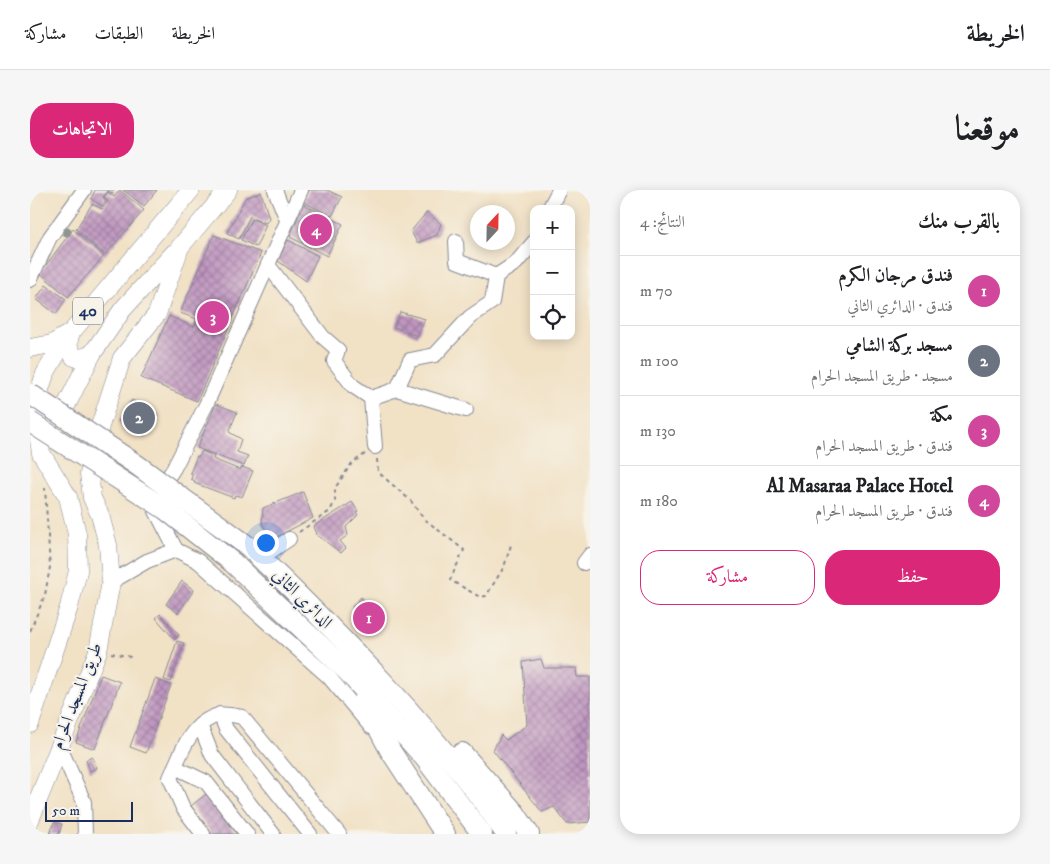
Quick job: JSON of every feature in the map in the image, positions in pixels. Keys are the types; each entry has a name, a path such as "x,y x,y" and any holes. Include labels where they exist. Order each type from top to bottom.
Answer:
{"highway":[{"name":"الدائري الثاني","path":"30,394 137,465 255,553 349,644 437,723 506,823 529,834"},
{"name":"الدائري الثاني","path":"32,423 165,510 232,562 347,671 424,757 481,832"},
{"path":"347,671 390,750 445,834"}],"main road":[{"name":"طريق المسجد الحرام","path":"30,724 69,607 78,571 77,534 68,497 36,450 32,423 34,408 45,374 70,334 191,190"},
{"name":"طريق المسجد الحرام","path":"30,820 98,651 111,582 108,545 100,515 92,498 89,474 100,426 122,358 157,314 180,247 228,190"},
{"path":"32,423 51,419 67,404 92,354 123,309 180,247"},
{"path":"30,348 52,344 70,334"},
{"path":"70,334 68,346 74,357 82,358 92,354"}],"street":[{"path":"31,278 50,238 84,190"},
{"path":"275,190 287,220"},
{"path":"301,190 206,405 174,468 156,496 156,511 176,550 198,562 329,677 390,750"},
{"path":"551,205 559,190"},
{"path":"456,241 457,261 496,276"},
{"path":"397,389 410,360 435,355 470,317 492,302 496,276 516,263 530,247"},
{"path":"268,265 323,337 338,350 334,361 353,386 371,398"},
{"path":"371,398 397,389 466,410"},
{"path":"371,398 376,447"},
{"path":"255,553 289,539"},
{"path":"111,582 147,561 176,550"},
{"path":"220,714 226,729 310,834"},
{"path":"203,834 182,808 170,778 186,740 200,725 220,714 242,717 339,834"},
{"path":"200,725 212,755 273,834"},
{"path":"59,745 84,802 85,834"},
{"path":"175,768 206,782 247,834"}],"path":[{"path":"289,539 330,511 335,501 335,488 352,463 376,447 378,472 411,501 423,518 464,550 450,580 480,598 486,596 504,567 511,546"},
{"path":"30,631 45,595 50,566 44,480"},
{"path":"98,651 131,658"}],"building":[{"path":"95,190 115,190 112,193 108,191 103,197 106,201 102,206 91,199"},
{"path":"120,190 144,210 105,255 76,229 92,204 102,209 108,201 104,197 108,192 114,197"},
{"path":"123,190 157,190 144,206"},
{"path":"309,190 327,190 342,197 332,216 303,202"},
{"path":"261,192 269,218 266,223 250,216 239,239 227,233 245,198"},
{"path":"303,204 343,224 327,256 290,237"},
{"path":"427,212 441,224 437,235 417,243 411,231"},
{"path":"252,219 266,225 256,247 241,240"},
{"path":"73,229 104,256 68,297 40,273"},
{"path":"214,235 261,253 197,401 141,378 169,316 194,327 197,319 180,313"},
{"path":"288,240 318,256 306,281 278,261"},
{"path":"46,285 66,299 56,314 36,299"},
{"path":"400,312 425,319 417,336 394,327"},
{"path":"132,400 158,414 145,436 119,422"},
{"path":"216,404 237,412 229,432 241,439 237,452 248,456 244,466 197,448"},
{"path":"202,451 214,456 213,459 240,470 242,467 253,471 242,497 235,495 234,498 194,483 195,481 191,479 193,473 190,473 197,456 199,457"},
{"path":"303,492 313,518 276,537 266,530 262,524 263,508"},
{"path":"352,502 358,511 356,512 358,515 346,527 348,535 340,541 346,548 341,553 317,535 314,526"},
{"path":"182,581 194,590 178,613 166,604"},
{"path":"361,597 382,624 376,630 373,626 370,627 352,607"},
{"path":"160,614 179,635 175,640 156,618"},
{"path":"177,641 184,643 171,682 164,680"},
{"path":"541,659 544,668 576,668 577,677 590,677 590,822 567,824 554,807 542,812 493,750 501,735 506,740 527,725 523,662"},
{"path":"101,675 120,682 95,749 76,742"},
{"path":"155,679 171,685 146,753 130,747"},
{"path":"92,757 97,768 90,771 86,760"},
{"path":"206,794 237,834 212,834 191,806"},
{"path":"54,822 62,824 59,834 50,834"}],"place":[{"name":"Al Masaraa Palace Hotel","path":"316,230"},
{"name":"مكة","path":"213,317"},
{"name":"مسجد بركة الشامي","path":"139,418"},
{"name":"فندق مرجان الكرم","path":"369,618"}]}
